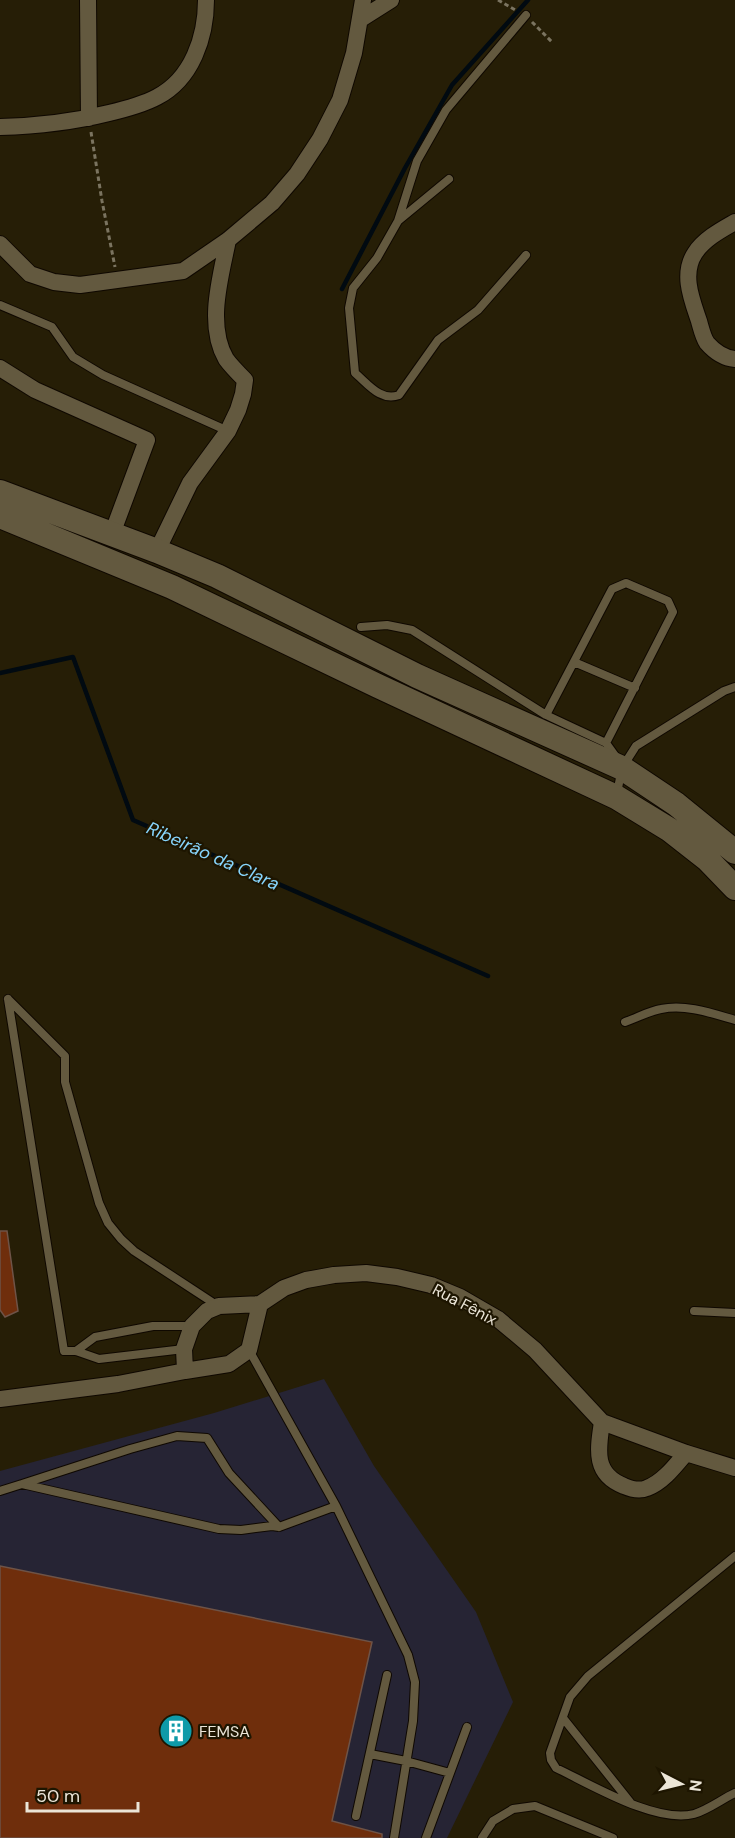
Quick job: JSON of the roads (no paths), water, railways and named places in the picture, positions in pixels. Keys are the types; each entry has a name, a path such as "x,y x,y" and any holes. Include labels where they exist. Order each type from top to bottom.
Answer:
{"main road":[{"path":"0,492 217,576 417,676 622,768 676,804 735,852"},
{"path":"0,516 147,575 616,797 670,830 707,860 735,888"}],"street":[{"path":"88,0 89,118"},
{"path":"0,127 60,123 89,118 139,106 160,96 175,84 190,65 202,41 206,0"},
{"path":"0,244 30,274 54,282 80,285 183,271 228,240 272,203 297,174 321,139 340,100 354,53 363,0"},
{"path":"361,19 391,0"},
{"path":"735,222 705,242 694,254 689,267 688,283 705,341 718,353 735,359"},
{"path":"157,551 190,483 228,431 243,394 245,380 226,358 220,346 217,329 216,314 220,281 228,240"},
{"path":"0,368 34,390 147,440 112,534"},
{"name":"Rua Fênix","path":"260,1304 284,1288 306,1280 334,1275 366,1273 397,1277 431,1286 460,1297 498,1319 535,1350 602,1422 686,1454 735,1468"},
{"path":"0,1399 118,1384 228,1364 249,1350 260,1304 219,1306 207,1311 192,1326 184,1349 185,1371"},
{"path":"602,1422 598,1455 601,1466 607,1475 626,1487 640,1490 656,1484 686,1454"}],"lane":[{"path":"526,15 446,110 417,161 398,221 377,258 353,288 349,308 355,373 383,397 390,398 399,395 438,340 478,310 526,255"},
{"path":"398,221 449,179"},
{"path":"0,305 52,327 73,357 103,375 228,431"},
{"path":"546,715 612,589 626,583 668,601 673,612 606,743"},
{"path":"361,627 387,625 412,630 546,715 606,743 622,768"},
{"path":"574,662 635,688"},
{"path":"616,797 622,768 636,746 724,691 735,687"},
{"path":"184,1349 99,1359 76,1351 64,1351 8,999 65,1056 65,1082 99,1203 108,1223 134,1251 219,1306"},
{"path":"625,1022 659,1009 680,1007 697,1009 735,1020"},
{"path":"694,1311 735,1313"},
{"path":"76,1351 95,1337 153,1326 192,1326"},
{"path":"249,1350 336,1506 408,1655 415,1682 413,1721 394,1838"},
{"path":"0,1491 177,1436 207,1438 229,1473 279,1527"},
{"path":"21,1484 219,1529 279,1527 336,1506"},
{"path":"735,1556 588,1676 570,1697 550,1753 552,1764 556,1767 633,1805 663,1814 694,1814 735,1793"},
{"path":"356,1816 387,1675"},
{"path":"562,1719 633,1805"},
{"path":"426,1838 467,1727"},
{"path":"370,1754 450,1773"},
{"path":"482,1838 493,1821 513,1809 535,1806 613,1838"}],"waterway":[{"path":"342,289 405,168 452,85 528,0"},
{"name":"Ribeirão da Clara","path":"0,673 73,657 133,820 488,976"}],"place":[{"name":"FEMSA","path":"176,1731"}]}
